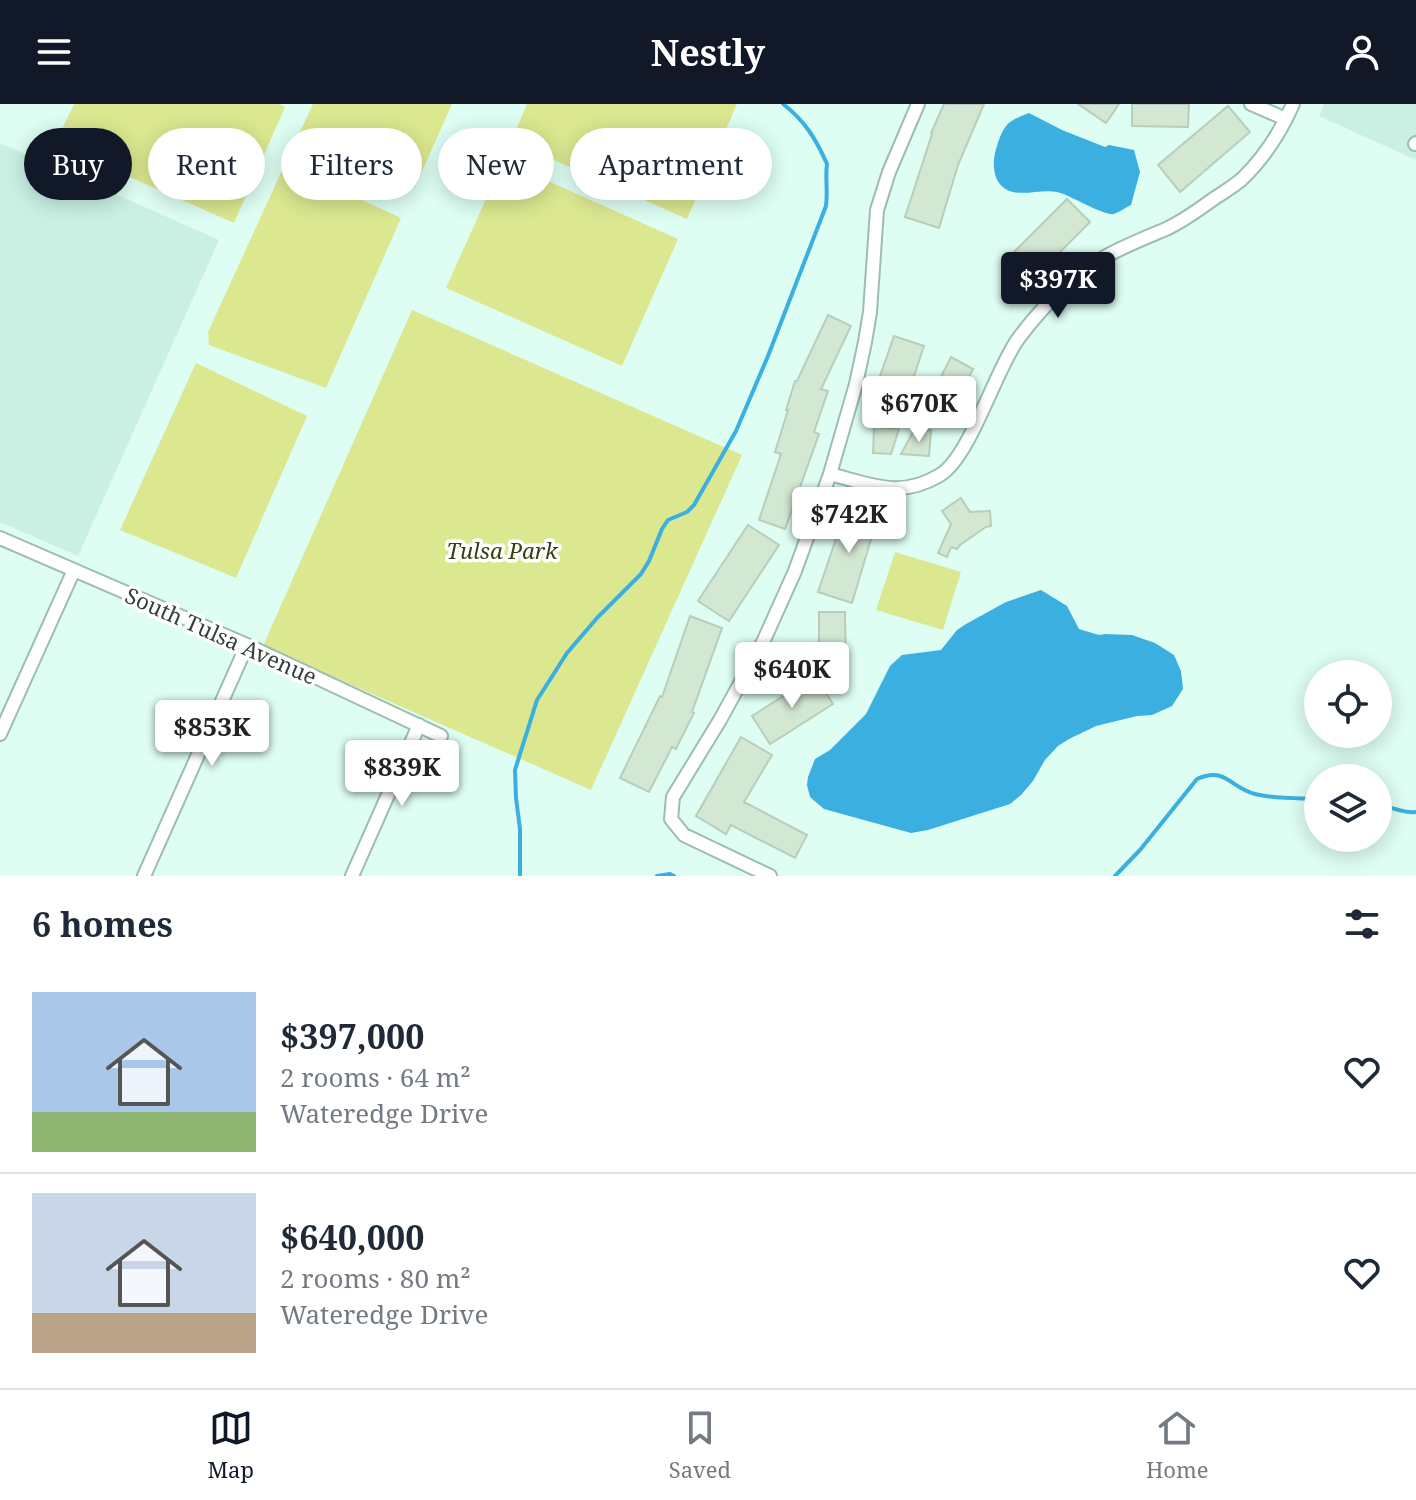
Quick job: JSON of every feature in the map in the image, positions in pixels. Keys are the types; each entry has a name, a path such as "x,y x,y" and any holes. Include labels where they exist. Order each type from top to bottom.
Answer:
{"street":[{"path":"770,876 684,835 671,819 673,797 764,640 795,571 830,474 856,384 870,312 877,210 889,172 918,104"},
{"path":"1251,104 1286,119"},
{"path":"830,474 889,489 910,489 943,474 970,435 1017,340 1041,312 1067,285 1098,260 1189,217 1241,180 1261,158 1293,104"},
{"name":"South Tulsa Avenue","path":"0,538 247,645 441,736"},
{"path":"0,734 74,570"},
{"path":"144,876 247,645"},
{"path":"352,876 419,725"}],"shaded area":[{"path":"1324,104 1416,104 1416,160 1319,116"},
{"path":"0,143 24,154 24,200 129,200 219,240 78,556 0,522"}],"green space":[{"path":"74,104 279,104 285,107 265,152 265,128 148,128 148,185 132,178 132,128 63,128"},
{"path":"313,104 452,104 441,128 438,128 438,135 422,171 422,128 302,128"},
{"path":"527,104 737,104 727,128 570,128 570,167 554,160 554,128 517,128"},
{"path":"281,173 281,200 362,200 401,218 326,388 209,345 208,332"},
{"path":"554,184 570,191 570,200 590,200 678,239 622,366 446,288 485,200 554,200"},
{"path":"182,200 244,200 234,223"},
{"path":"644,200 695,200 687,219"},
{"name":"Tulsa Park","path":"412,310 742,455 591,790 263,646"},
{"path":"196,363 307,416 236,578 120,530"},
{"path":"895,552 961,572 943,630 876,610"}],"water":[{"path":"1029,113 1105,147 1109,145 1134,150 1140,172 1131,205 1109,214 1057,192 1018,193 1001,185 994,166 1000,139 1008,124"},
{"path":"1041,590 1067,606 1079,629 1099,635 1132,635 1155,643 1174,655 1181,671 1183,689 1172,706 1152,715 1096,726 1069,739 1045,760 1033,781 1010,804 928,830 911,833 824,809 810,797 808,777 815,759 830,750 866,714 890,666 902,655 941,650 966,624 1006,602"}],"building":[{"path":"944,104 984,104 958,165 939,228 905,217 931,133"},
{"path":"1078,104 1119,104 1106,123"},
{"path":"1132,104 1189,104 1188,127 1132,126"},
{"path":"1228,106 1250,132 1180,192 1158,165"},
{"path":"1067,199 1090,222 1025,287 1002,264"},
{"path":"828,315 851,326 821,389 828,391 814,432 819,434 785,529 759,520 781,454 775,452 795,381"},
{"path":"894,336 924,346 903,417 870,405"},
{"path":"951,357 973,369 947,419 925,408"},
{"path":"874,427 899,429 891,454 873,453"},
{"path":"914,430 931,430 929,456 901,454"},
{"path":"961,498 970,512 990,511 991,526 957,549 951,547 947,557 938,553 951,524 942,511"},
{"path":"847,506 878,516 852,603 818,592"},
{"path":"748,525 779,545 729,621 698,601"},
{"path":"819,612 845,612 846,668 819,669"},
{"path":"690,616 722,628 694,713 649,792 620,778 662,697"},
{"path":"815,676 833,704 770,744 752,716"},
{"path":"741,737 772,755 744,802 807,835 795,858 731,825 726,834 696,816"}],"waterway":[{"path":"520,876 515,770 537,700 567,653 641,574 668,520 687,512 694,505 736,431 826,206 827,164 809,131 783,104"},
{"path":"1115,876 1197,779 1222,776 1255,794 1304,799"},
{"path":"1392,808 1416,812"},
{"path":"657,876 674,876"}]}
